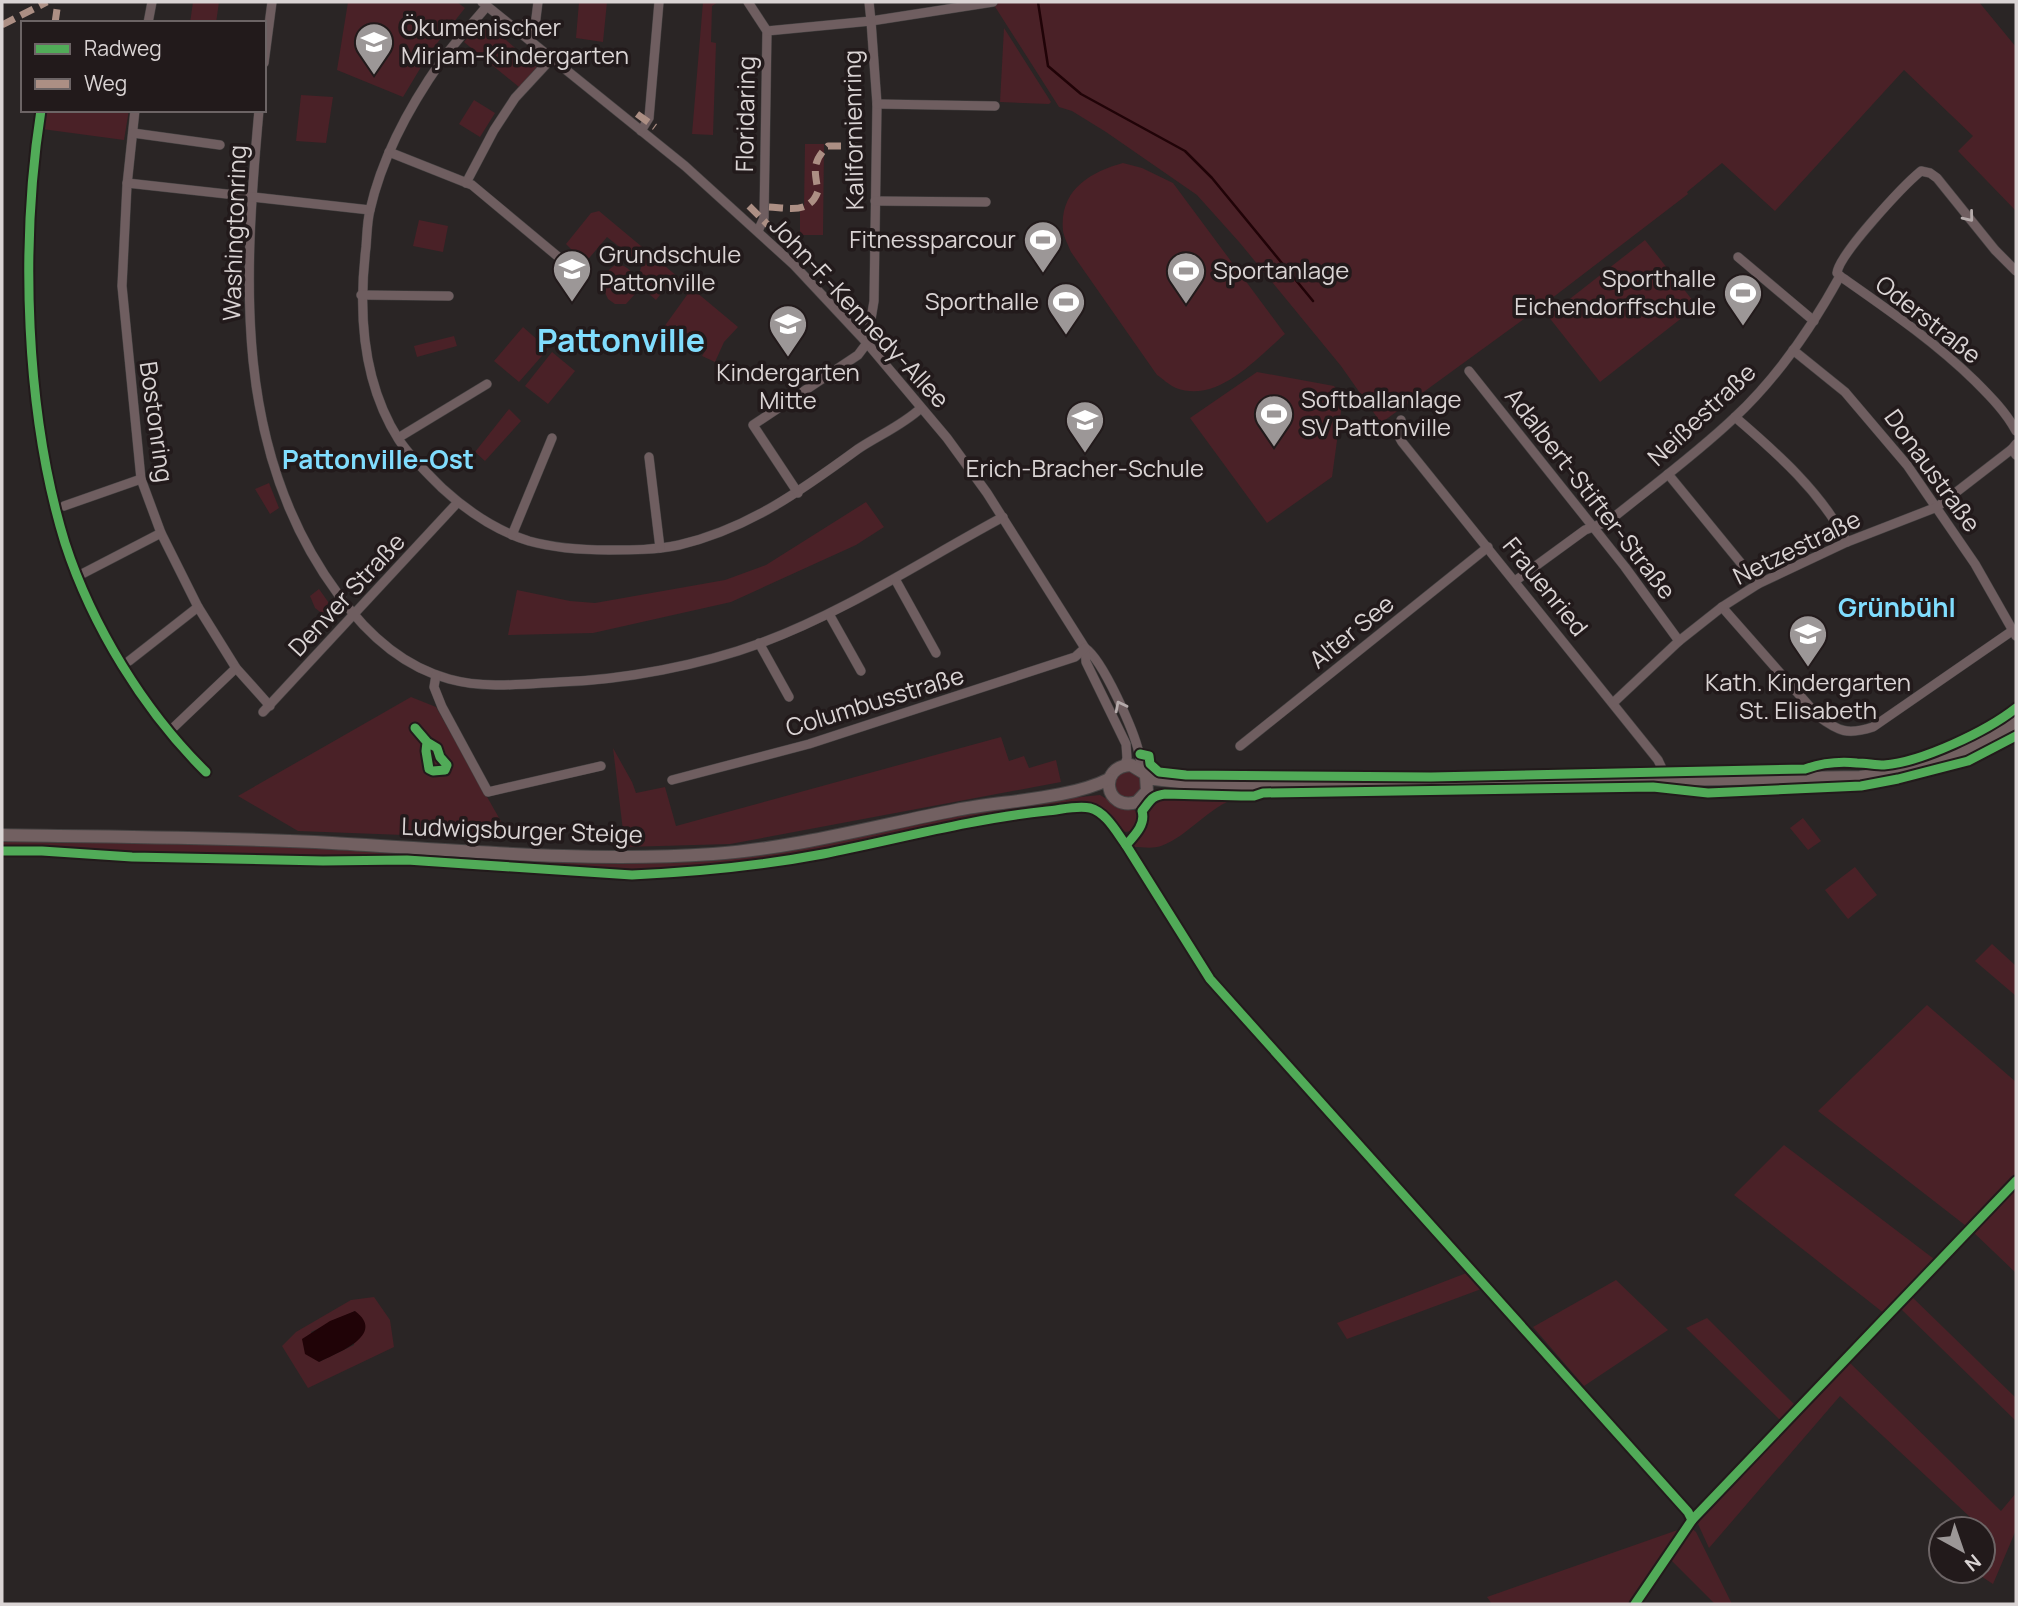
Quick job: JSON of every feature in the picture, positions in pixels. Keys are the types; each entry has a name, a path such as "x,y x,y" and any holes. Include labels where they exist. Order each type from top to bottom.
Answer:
{"main road":[{"path":"1069,792 1099,784 1125,765 1131,765 1164,781 1205,785 1816,778 1883,774 1915,767 1963,751 2016,721"},
{"path":"1069,792 1101,793 1131,804 1141,799 1147,791 1144,773"},
{"path":"1109,779 1113,797"},
{"path":"1147,791 1205,785"},
{"name":"Ludwigsburger Steige","path":"2,835 292,841 554,855 657,857 773,848 957,810 1069,792"}],"street":[{"path":"148,21 152,2"},
{"path":"266,48 272,2"},
{"path":"527,38 535,26 538,2"},
{"path":"640,131 649,118 659,2"},
{"name":"Floridaring","path":"748,2 766,31 764,218 758,231"},
{"path":"869,2 872,21 993,2"},
{"path":"485,4 442,60 415,103 389,152 370,210 361,295 361,314 370,371 385,413 398,438 421,468 458,502 512,535 542,543 589,550 660,548 704,538 739,526 798,494 867,443 922,408"},
{"name":"John-F.-Kennedy-Allee","path":"485,4 685,166 794,265 867,343 969,467 1085,648 1095,656 1128,721 1144,773"},
{"name":"Kalifornienring","path":"766,31 872,21 877,104 874,301 867,343"},
{"path":"466,183 494,130 515,98 552,58"},
{"path":"877,104 995,106"},
{"name":"Bostonring","path":"135,112 127,183 122,286 141,479 161,533 198,607 236,668 266,709"},
{"name":"Washingtonring","path":"259,112 248,289 257,400 269,458 295,527 319,569 354,616 391,650 411,664 436,675 477,684 575,682 652,671 720,656 829,614 1003,517"},
{"path":"133,133 220,145"},
{"path":"389,152 471,185 562,260"},
{"name":"Neißestraße","path":"1515,581 1585,530 1609,521 1735,417 1766,385 1814,321 1839,276 1838,268 1869,226 1921,172 1930,173 1937,178 1995,250 2016,271"},
{"path":"127,183 370,210"},
{"path":"875,201 986,202"},
{"path":"1738,257 1814,321"},
{"name":"Oderstraße","path":"1839,276 1916,329 1951,358 1998,405 2016,430"},
{"path":"361,295 449,296"},
{"path":"798,494 752,425 858,355 867,343"},
{"name":"Donaustraße","path":"1793,350 1845,393 1908,465 1975,564 2014,634"},
{"name":"Adalbert-Stifter-Straße","path":"1469,372 1679,641"},
{"path":"398,438 487,384"},
{"path":"1735,417 1793,471 1831,516 1847,542"},
{"name":"Frauenried","path":"1401,419 1397,429 1399,437 1658,760 1667,779"},
{"path":"512,535 552,439"},
{"name":"Netzestraße","path":"1613,703 1679,641 1722,607 1758,584 1847,542 1937,508 2015,449"},
{"path":"649,457 660,548"},
{"path":"1668,474 1758,584"},
{"path":"64,506 141,479"},
{"name":"Denver Straße","path":"266,709 458,502"},
{"path":"78,576 161,533"},
{"name":"Alter See","path":"1240,746 1488,547"},
{"path":"895,579 936,653"},
{"path":"129,661 198,607"},
{"path":"1722,607 1818,716 1844,732 1856,733 1873,727 2014,634"},
{"path":"829,614 861,671"},
{"path":"759,643 789,697"},
{"name":"John-F.-Kennedy-Allee","path":"1085,648 1086,662 1126,744 1125,765"},
{"name":"Columbusstraße","path":"672,780 809,744 892,718 1075,657 1085,648"},
{"path":"174,727 236,668"},
{"path":"436,675 434,687 442,707 488,792 601,766"}],"shaded area":[{"path":"193,2 219,2 216,21 190,21"},
{"path":"348,2 457,2 465,8 430,52 403,97 337,70"},
{"path":"579,2 607,2 603,42 576,38"},
{"path":"703,2 718,2 712,6 711,42 716,43 713,135 692,134"},
{"path":"992,2 1979,2 2016,47 2016,211 1958,151 1973,136 1904,70 1775,211 1722,163 1687,192 1688,194 1543,305 1381,423 1341,366 1197,195 1106,132 1072,111 1059,107"},
{"path":"483,20 537,67 519,87 464,42"},
{"path":"1004,28 1051,102 1049,104 1000,102"},
{"path":"301,95 333,97 326,143 296,141"},
{"path":"474,100 495,113 480,137 459,124"},
{"path":"44,112 129,112 124,140 42,129"},
{"path":"805,144 824,144 823,235 800,235 800,209 804,208"},
{"name":"Sportanlage","path":"1123,163 1142,168 1173,183 1285,334 1249,366 1221,384 1206,390 1191,391 1176,388 1157,375 1071,252 1064,233 1066,204 1079,185 1088,178"},
{"path":"599,211 738,327 724,342 715,362 702,356 707,348 675,325 670,331 664,327 687,295 670,282 656,300 637,283 635,294 626,304 615,304 608,299 604,280 611,268 615,265 626,267 636,282 642,265 607,237 579,270 571,263 577,255 566,244 591,213"},
{"path":"419,220 448,226 443,252 413,246"},
{"path":"1645,240 1697,306 1600,382 1548,316"},
{"path":"523,327 548,349 519,382 494,361"},
{"path":"454,336 457,346 417,357 414,346"},
{"path":"552,352 575,371 548,404 525,386"},
{"name":"Softballanlage SV Pattonville","path":"1257,372 1334,386 1343,397 1332,477 1267,523 1190,418"},
{"path":"509,409 521,421 485,461 475,452"},
{"path":"269,483 279,508 270,514 255,489"},
{"path":"866,502 884,527 856,545 731,602 593,633 508,635 517,590 570,601 595,603 725,580 766,565"},
{"path":"319,589 336,613 332,621 315,608 310,596"},
{"path":"411,697 436,707 511,839 298,831 238,796"},
{"path":"1001,737 1009,761 1024,756 1029,768 1056,760 1061,782 730,844 625,847 613,748 636,793 665,787 676,826"},
{"path":"1129,771 1139,775 1143,785 1139,795 1129,799 1119,795 1115,785 1119,775"},
{"path":"1168,794 1237,798 1217,808 1181,835 1161,846 1133,847 1144,824 1150,802 1156,797"},
{"path":"1100,795 1115,804 1137,811 1141,817 1138,826 1124,832 1100,811 1090,807 1043,811 954,825 785,860 730,868 644,874 409,859 233,861 2,851 2,838 101,839 659,861"},
{"path":"1803,818 1821,841 1808,850 1790,828"},
{"path":"1855,867 1877,895 1848,919 1825,890"},
{"path":"1992,944 2016,966 2016,996 1975,961"},
{"path":"1927,1005 2016,1082 2016,1273 1970,1229 1818,1111"},
{"path":"1784,1145 1938,1262 1885,1314 1734,1195"},
{"path":"1469,1272 1484,1288 1347,1339 1337,1323"},
{"path":"1616,1280 1668,1330 1584,1386 1533,1327"},
{"path":"1911,1296 2016,1398 2016,1421 1900,1308"},
{"path":"374,1297 390,1320 394,1347 308,1388 282,1346 296,1332 351,1300","holes":["355,1311 354,1345 319,1362 311,1332"]},
{"path":"355,1311 363,1320 365,1328 356,1342 319,1362 305,1354 302,1339 330,1321"},
{"path":"1707,1318 1796,1406 1781,1421 1686,1328"},
{"path":"1849,1362 2001,1511 2016,1493 2016,1530 1997,1575 1997,1515 1968,1515 1840,1396 1709,1548 1698,1524"},
{"path":"1689,1526 1696,1532 1732,1604 1715,1604 1668,1557 1634,1604 1492,1604 1487,1597"}],"waterway":[{"path":"1038,2 1048,66 1081,94 1185,151 1212,178 1313,301"}],"marked path":[{"path":"2,25 47,2"},
{"path":"55,21 58,2"},
{"path":"523,19 539,33"},
{"path":"637,114 655,127"},
{"path":"769,207 798,208 810,203 818,191 815,173 817,162 828,146 866,146"},
{"path":"749,206 768,225"}],"cycle path":[{"path":"41,112 30,216 30,328 41,439 52,493 76,574 105,636 141,695 206,772"},
{"path":"1140,754 1149,756 1150,764 1159,772 1186,775 1431,777 1805,769 1843,762 1884,765 1935,752 1988,726 2016,708"},
{"path":"415,728 427,742 437,748 447,765 445,770 429,769 427,742"},
{"path":"1692,1520 1688,1512 1210,979 1126,845 1141,825 1142,811 1153,798 1165,794 1254,796 1263,793 1653,787 1708,793 1861,786 1968,761 2016,736"},
{"path":"2,851 132,857 407,860 632,875 776,862 990,819 1080,807 1090,808 1101,814 1126,845"},
{"path":"1635,1604 1692,1520 2016,1181"}],"place":[{"name":"Ökumenischer Mirjam-Kindergarten","path":"374,76"},
{"name":"Fitnessparcour","path":"1043,274"},
{"name":"Grundschule Pattonville","path":"572,303"},
{"name":"Sportanlage","path":"1186,305"},
{"name":"Sporthalle Eichendorffschule","path":"1743,327"},
{"name":"Sporthalle","path":"1066,336"},
{"name":"Kindergarten Mitte","path":"788,358"},
{"name":"Softballanlage SV Pattonville","path":"1274,448"},
{"name":"Erich-Bracher-Schule","path":"1085,454"},
{"name":"Kath. Kindergarten St. Elisabeth","path":"1808,668"}],"district":[{"name":"Pattonville","path":"621,341"},
{"name":"Pattonville-Ost","path":"378,460"},
{"name":"Grünbühl","path":"1897,608"}]}
